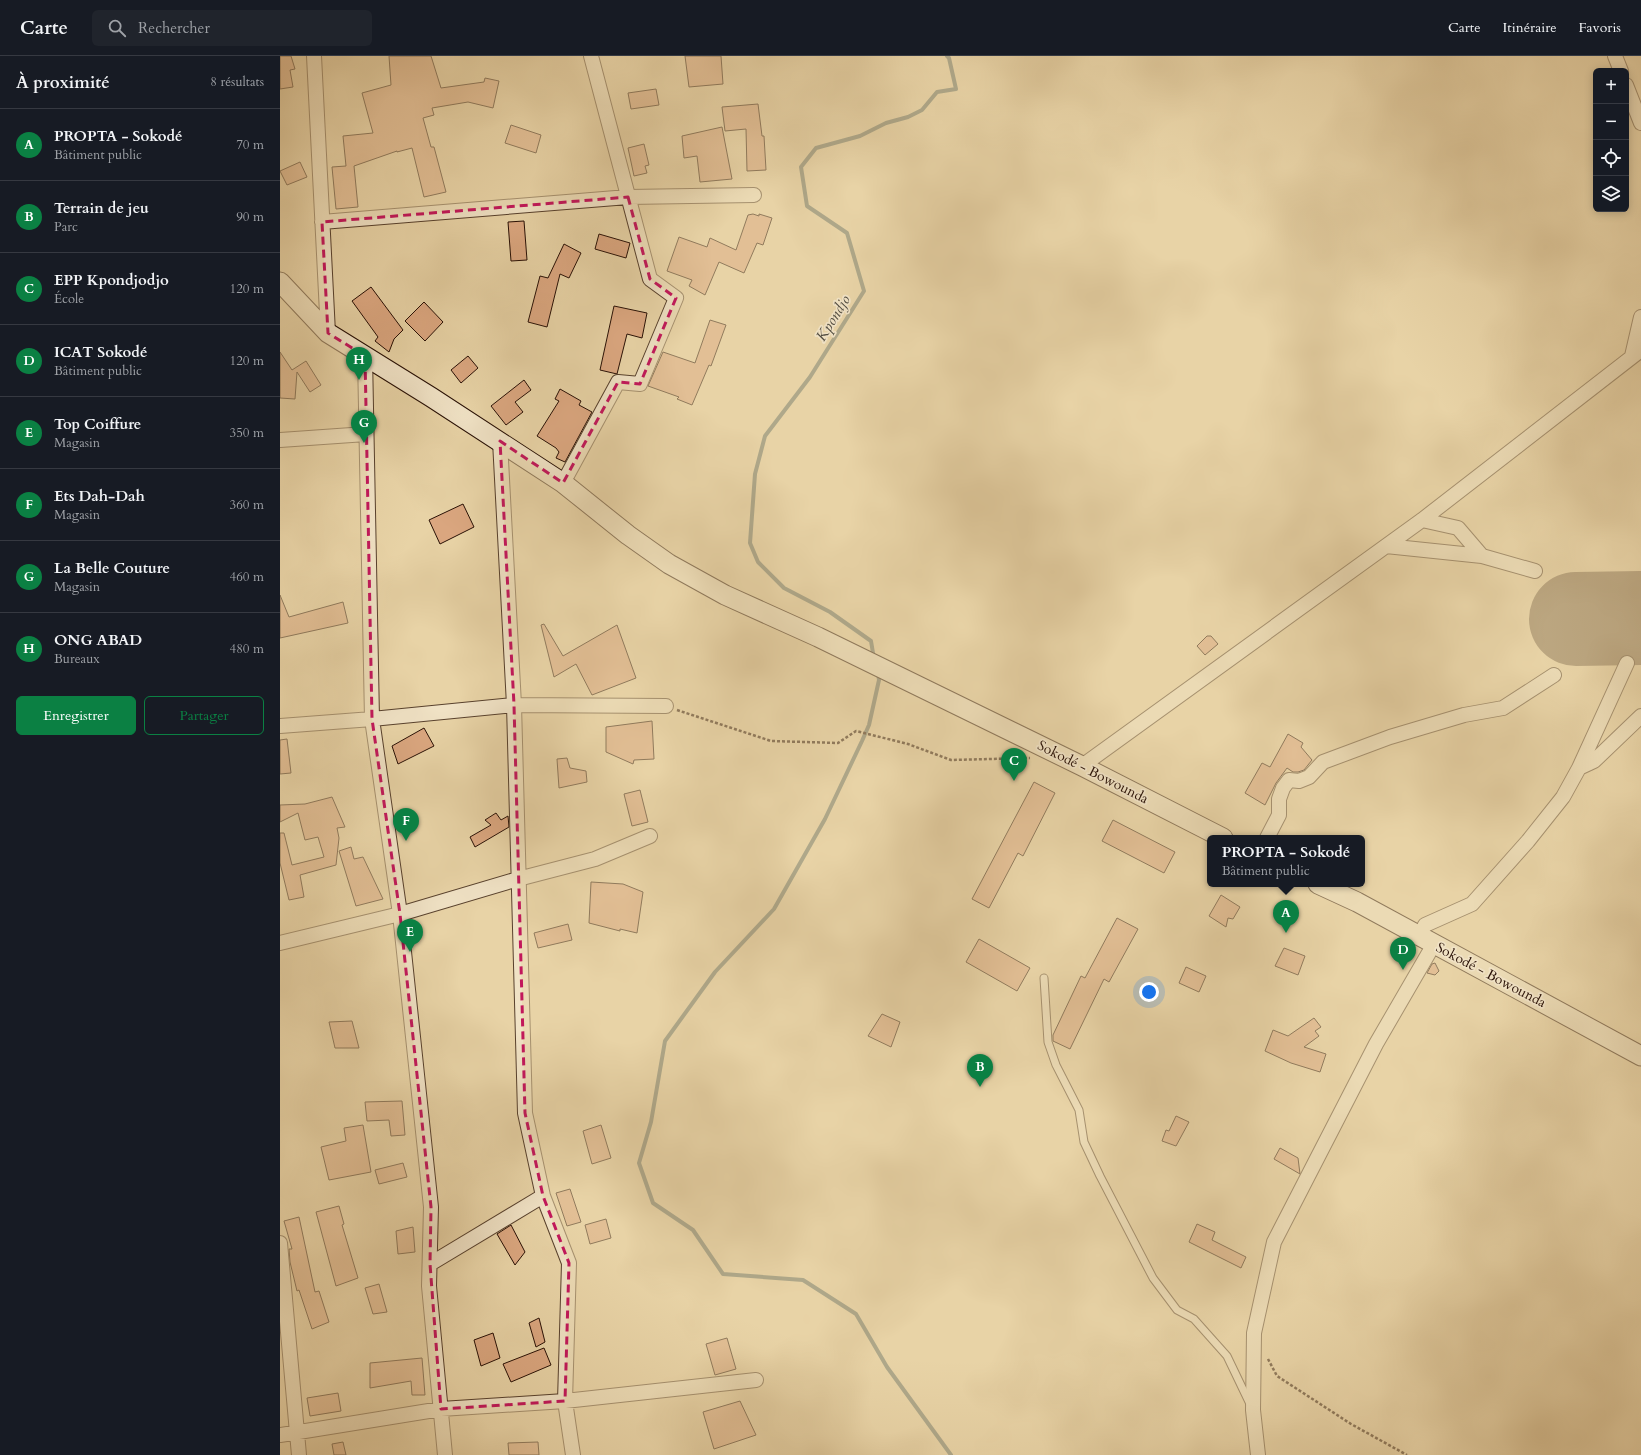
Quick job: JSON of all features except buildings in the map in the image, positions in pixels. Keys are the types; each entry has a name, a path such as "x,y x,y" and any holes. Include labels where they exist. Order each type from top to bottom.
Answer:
{"main road":[{"name":"Sokodé - Bowounda","path":"280,282 328,333 564,483 628,535 669,564 725,595 818,637 919,686 1082,766 1217,835"},
{"name":"Sokodé - Bowounda","path":"1324,887 1357,902 1641,1056"}],"street":[{"path":"314,56 328,333"},
{"path":"564,483 618,382 640,384 676,298 650,279 591,56"},
{"path":"1615,56 1620,68"},
{"path":"1629,93 1641,123"},
{"path":"322,222 628,197 754,195"},
{"path":"1082,766 1422,520 1636,353 1641,317"},
{"path":"365,356 372,720 400,914 431,1207 430,1286 445,1455"},
{"path":"280,440 366,434"},
{"path":"500,441 514,705 525,1113 543,1196 568,1263 565,1401 573,1455"},
{"path":"1422,520 1458,528 1482,556"},
{"path":"1386,546 1482,556 1535,571"},
{"path":"1258,1455 1253,1410 1254,1333 1274,1242 1376,1044 1426,940 1426,925 1472,904 1528,841 1563,797 1579,768 1627,663"},
{"path":"1269,835 1279,815 1279,800 1283,788 1289,780 1299,782 1309,777 1323,762 1390,737 1464,715 1503,708 1554,675"},
{"path":"280,726 372,720 514,705 666,706"},
{"path":"1579,768 1594,761 1641,716"},
{"path":"280,943 400,914 518,879 595,859 650,836"},
{"path":"430,1264 543,1196"},
{"path":"280,1243 299,1455"},
{"path":"280,1435 441,1410 565,1401 756,1380"}],"lane":[{"path":"1044,978 1048,1042 1056,1065 1079,1110 1084,1142 1100,1176 1153,1278 1177,1310 1194,1319 1227,1356 1253,1410"}],"path":[{"path":"666,706 771,741 838,743 856,732 908,744 951,760 1034,758"},
{"path":"1267,1358 1277,1376 1351,1424 1407,1455"}],"highlighted area":[{"path":"628,197 650,279 676,298 640,384 618,382 563,483 500,441 514,705 525,1113 543,1196 569,1263 565,1401 441,1409 430,1264 431,1207 400,914 372,719 365,356 328,333 322,222"}],"waterway":[{"name":"Kpondjo","path":"874,659 871,641 830,612 784,588 758,562 750,543 755,474 765,436 810,377 864,291 847,233 807,206 801,167 816,148 860,136 886,123 908,117 922,110 937,92 956,89 949,58 947,56"},
{"path":"878,673 879,680 869,725 862,741 825,819 774,909 715,972 665,1041 651,1122 639,1163 653,1203 693,1230 723,1274 803,1280 856,1314 887,1367 951,1455"}],"runway":[{"path":"1576,619 1641,618"}],"place":[{"name":"ONG ABAD","path":"359,380"},
{"name":"La Belle Couture","path":"364,443"},
{"name":"EPP Kpondjodjo","path":"1014,781"},
{"name":"Ets Dah-Dah","path":"406,841"},
{"name":"PROPTA - Sokodé","path":"1286,933"},
{"name":"Top Coiffure","path":"410,952"},
{"name":"ICAT Sokodé","path":"1403,970"},
{"name":"Terrain de jeu","path":"980,1087"}]}
